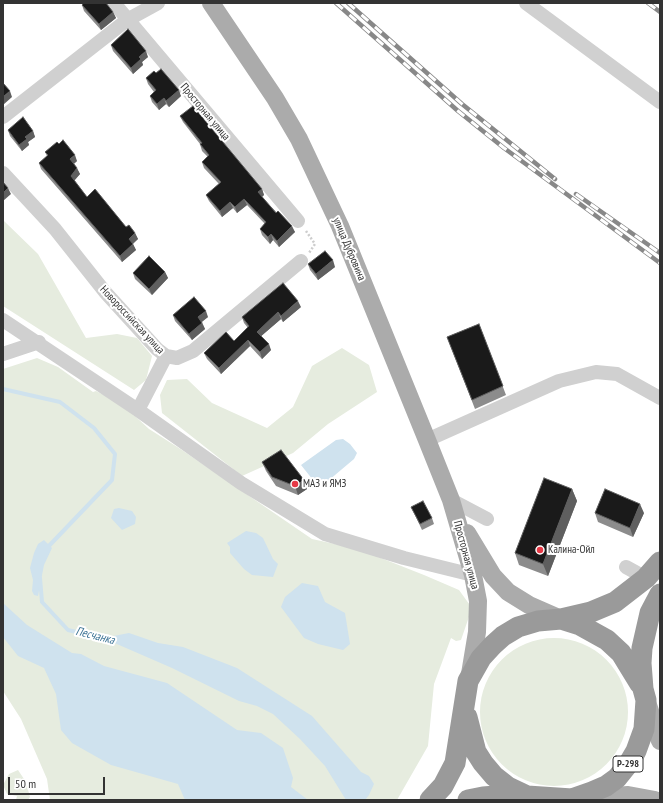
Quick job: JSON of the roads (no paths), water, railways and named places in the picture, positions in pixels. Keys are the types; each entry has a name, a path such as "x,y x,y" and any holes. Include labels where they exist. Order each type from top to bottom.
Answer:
{"highway":[{"name":"Р-298","path":"430,800 443,786 455,763 468,681 482,658 503,636 518,627 538,621 561,619 591,612 615,602 646,578 660,562"},
{"name":"Р-298","path":"468,800 483,797 572,799 606,786 617,778 636,751 644,729 644,694 641,663 645,630 650,613 660,594"},
{"name":"Р-298","path":"561,619 580,625 607,640 621,652 644,694"},
{"name":"Р-298","path":"464,703 472,740 483,763 494,776 508,787 515,798"}],"main road":[{"name":"улица Дубровина","path":"211,3 275,98 299,139 340,226 428,440 452,506"},
{"name":"Просторная улица","path":"452,506 473,575 478,601 475,645 468,681"},
{"name":"Просторная улица","path":"452,506 500,584 517,598 561,619"},
{"path":"644,694 660,741"},
{"path":"572,799 628,795 655,800"}],"street":[{"name":"Просторная улица","path":"114,3 298,221"},
{"path":"3,117 127,20 158,3"},
{"path":"526,3 660,102"},
{"name":"Новороссийская улица","path":"3,173 55,229 105,292 156,349 166,356 177,358 194,351 302,260"},
{"path":"3,320 39,342 241,483 325,534 404,558 473,575"},
{"path":"3,354 39,342"},
{"path":"138,410 166,356"},
{"path":"428,440 559,381 596,372 617,374 660,398"},
{"path":"452,506 486,519"},
{"path":"626,567 646,578"}],"water":[{"path":"343,439 350,444 357,453 354,459 322,486 317,485 301,465 336,440"},
{"path":"119,508 132,511 136,517 135,524 122,530 111,518 114,509"},
{"path":"246,531 256,533 263,538 273,559 278,564 273,577 252,575 244,569 230,553 230,547 227,543"},
{"path":"44,540 52,548 44,565 38,596 34,595 32,591 33,580 30,568 38,544"},
{"path":"302,583 318,586 325,602 345,613 350,644 343,650 318,644 304,638 281,607 285,597"},
{"path":"3,603 27,625 72,653 81,654 104,666 167,683 237,730 261,733 283,748 293,778 291,787 308,800 185,800 178,784 111,765 72,743 61,730 56,694 44,668 18,656 3,637"},
{"path":"129,633 158,643 183,647 237,668 312,716 361,772 369,776 374,784 369,795 365,800 346,800 325,766 300,739 273,714 257,706 239,701 172,668 103,638"}],"waterway":[{"name":"Песчанка","path":"3,389 60,402 94,428 115,454 112,480 46,549"},
{"name":"Песчанка","path":"40,578 42,602 68,630 106,639"}],"railway":[{"path":"336,3 458,111 504,148 660,263"},
{"path":"348,3 462,104 555,179"},
{"path":"648,3 660,12"},
{"path":"576,194 660,253"}],"place":[{"name":"МАЗ и ЯМЗ","path":"295,484"},
{"name":"Калина-Ойл","path":"540,550"}]}
